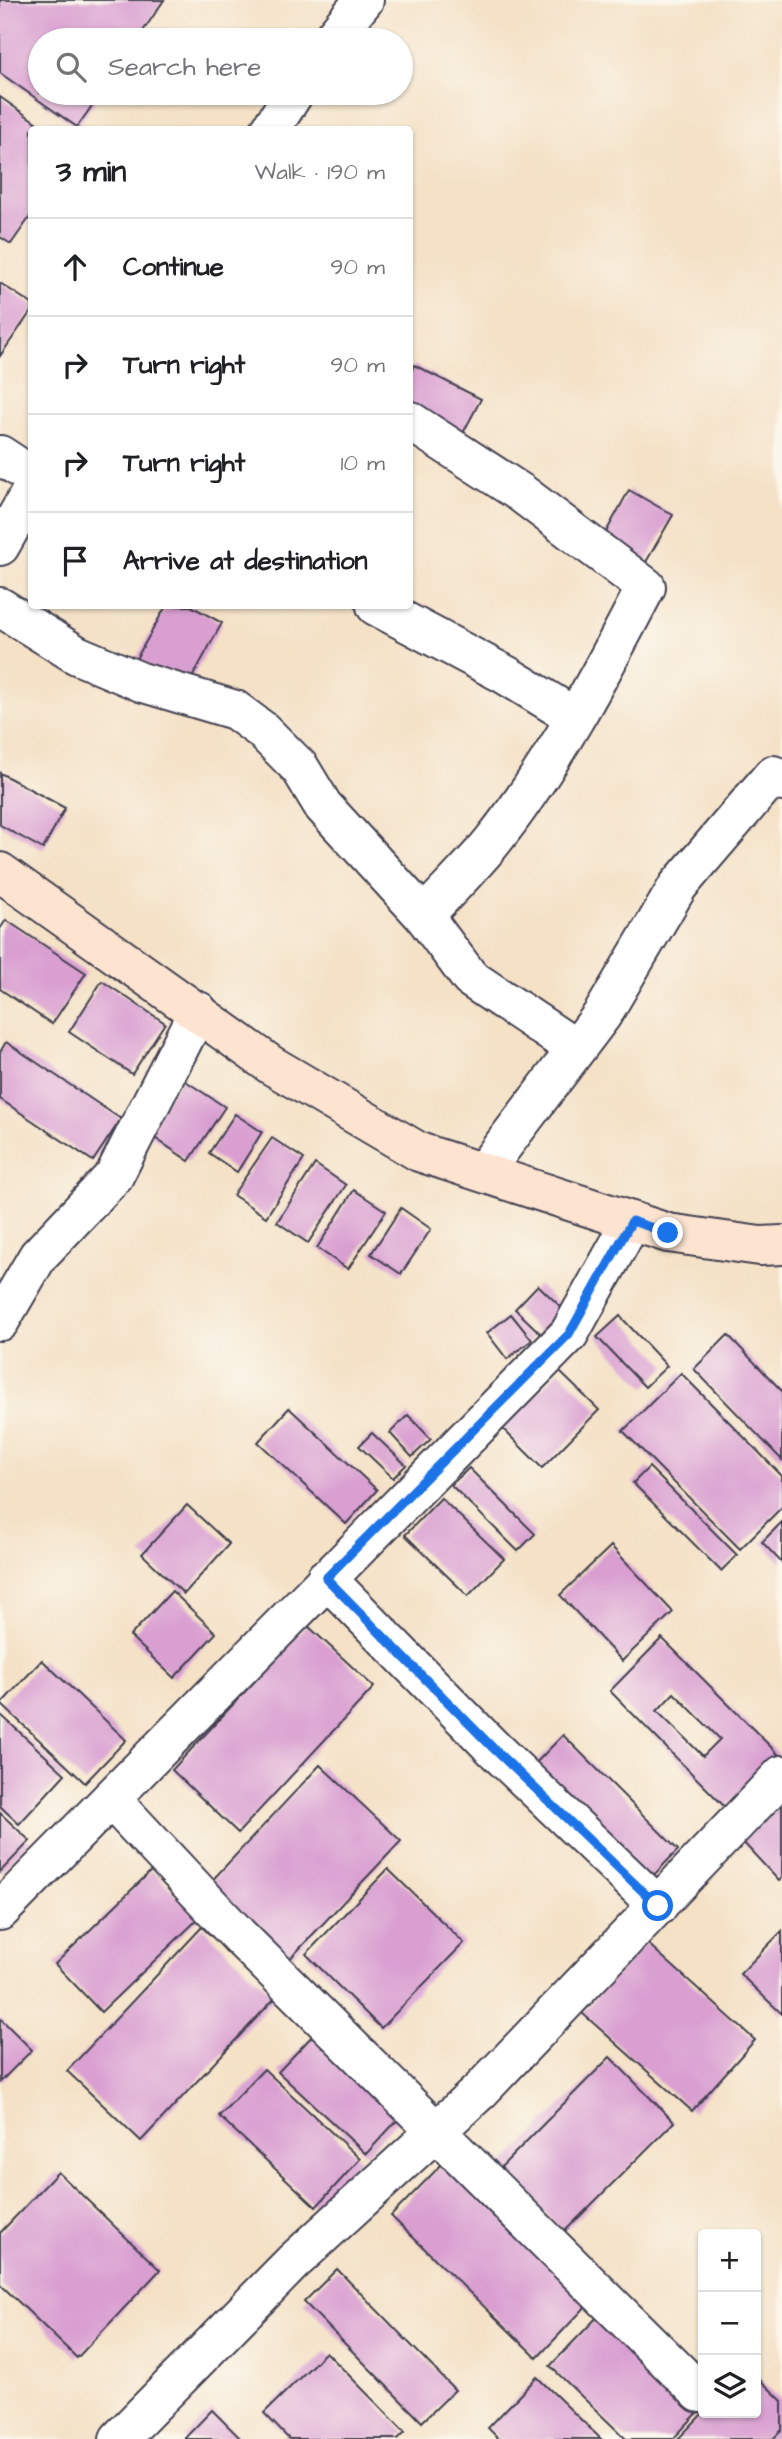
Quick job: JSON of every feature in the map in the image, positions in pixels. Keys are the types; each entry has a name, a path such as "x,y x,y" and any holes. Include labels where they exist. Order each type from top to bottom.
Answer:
{"street":[{"path":"341,28 364,0"},
{"path":"273,126 286,105"},
{"path":"413,423 521,493 646,587 612,653 536,782 491,843 424,916"},
{"path":"0,455 28,473"},
{"path":"0,546 28,497"},
{"path":"0,607 76,655 141,682 235,710 244,716 300,768 323,806 424,916 470,978 576,1049"},
{"path":"382,609 506,675 573,716"},
{"path":"483,1172 601,1015 678,886 779,774"},
{"path":"0,872 271,1065 419,1152 668,1233 760,1246 782,1245"},
{"path":"0,1321 38,1256 114,1176 198,1012"},
{"path":"0,1911 569,1334 632,1221"},
{"path":"326,1578 493,1748 658,1906"},
{"path":"119,2439 293,2262 481,2090 782,1775"},
{"path":"111,1799 239,1936 698,2391"}],"building":[{"path":"0,0 164,0 145,28 28,28 28,93 0,73"},
{"path":"0,97 41,126 28,126 28,220 11,244 0,237"},
{"path":"46,105 93,105 76,126"},
{"path":"0,283 28,301 28,316 0,356"},
{"path":"414,365 481,399 461,437 413,412"},
{"path":"629,490 673,515 642,569 599,545"},
{"path":"164,609 196,609 222,623 187,687 136,659"},
{"path":"0,773 65,808 43,849 0,825"},
{"path":"6,920 86,973 52,1024 0,989 0,929"},
{"path":"102,981 165,1023 132,1074 69,1032"},
{"path":"6,1042 121,1119 93,1161 0,1099 0,1052"},
{"path":"181,1078 225,1107 189,1161 146,1132"},
{"path":"235,1114 262,1132 237,1172 209,1153"},
{"path":"272,1138 304,1159 266,1217 233,1195"},
{"path":"315,1164 346,1185 308,1243 277,1222"},
{"path":"354,1190 386,1211 348,1269 317,1248"},
{"path":"401,1208 431,1229 401,1274 371,1254"},
{"path":"538,1285 564,1310 541,1334 515,1309"},
{"path":"511,1314 532,1340 507,1359 487,1333"},
{"path":"620,1316 667,1366 645,1387 597,1337"},
{"path":"728,1335 782,1391 782,1460 694,1369"},
{"path":"559,1371 599,1410 542,1468 502,1428"},
{"path":"681,1373 782,1476 782,1507 740,1549 623,1431"},
{"path":"289,1408 377,1490 346,1524 258,1442"},
{"path":"408,1415 431,1439 412,1457 390,1433"},
{"path":"372,1433 406,1465 393,1478 359,1446"},
{"path":"649,1467 737,1555 721,1571 633,1483"},
{"path":"469,1468 535,1534 518,1551 451,1485"},
{"path":"441,1498 504,1559 468,1596 405,1535"},
{"path":"187,1505 229,1544 184,1594 142,1554"},
{"path":"782,1522 782,1563 762,1542"},
{"path":"611,1546 673,1612 622,1661 560,1595"},
{"path":"172,1591 216,1633 174,1678 130,1636"},
{"path":"307,1625 374,1687 238,1833 172,1770"},
{"path":"662,1638 778,1754 725,1807 610,1691","holes":["674,1693 720,1739 703,1756 657,1711"]},
{"path":"42,1660 126,1740 85,1783 1,1704"},
{"path":"0,1714 65,1774 19,1824 0,1806"},
{"path":"563,1735 678,1850 645,1884 530,1769"},
{"path":"320,1765 401,1841 284,1965 204,1889"},
{"path":"782,1803 782,1878 779,1881 742,1841"},
{"path":"0,1813 30,1841 0,1872"},
{"path":"388,1869 464,1943 381,2028 306,1954"},
{"path":"152,1870 199,1918 101,2012 55,1964"},
{"path":"202,1927 276,1997 141,2141 67,2071"},
{"path":"782,1931 782,2014 740,1974"},
{"path":"646,1942 755,2040 692,2111 582,2013"},
{"path":"0,2018 32,2050 0,2082"},
{"path":"316,2032 403,2114 366,2154 278,2072"},
{"path":"610,2057 674,2122 564,2232 500,2168"},
{"path":"264,2069 360,2159 316,2207 219,2116"},
{"path":"447,2159 592,2300 537,2358 391,2216"},
{"path":"58,2172 160,2270 77,2358 0,2284 0,2233"},
{"path":"337,2269 455,2390 422,2422 304,2302"},
{"path":"604,2310 698,2402 698,2412 673,2439 626,2439 550,2366"},
{"path":"326,2352 405,2432 398,2439 289,2439 264,2413"},
{"path":"537,2377 601,2439 499,2439 488,2428"},
{"path":"761,2381 782,2401 782,2430 773,2439 678,2439 698,2418 761,2418"},
{"path":"212,2410 241,2439 184,2439"}],"route":[{"path":"658,1906 493,1748 326,1578 569,1334 632,1221 668,1233"}]}
